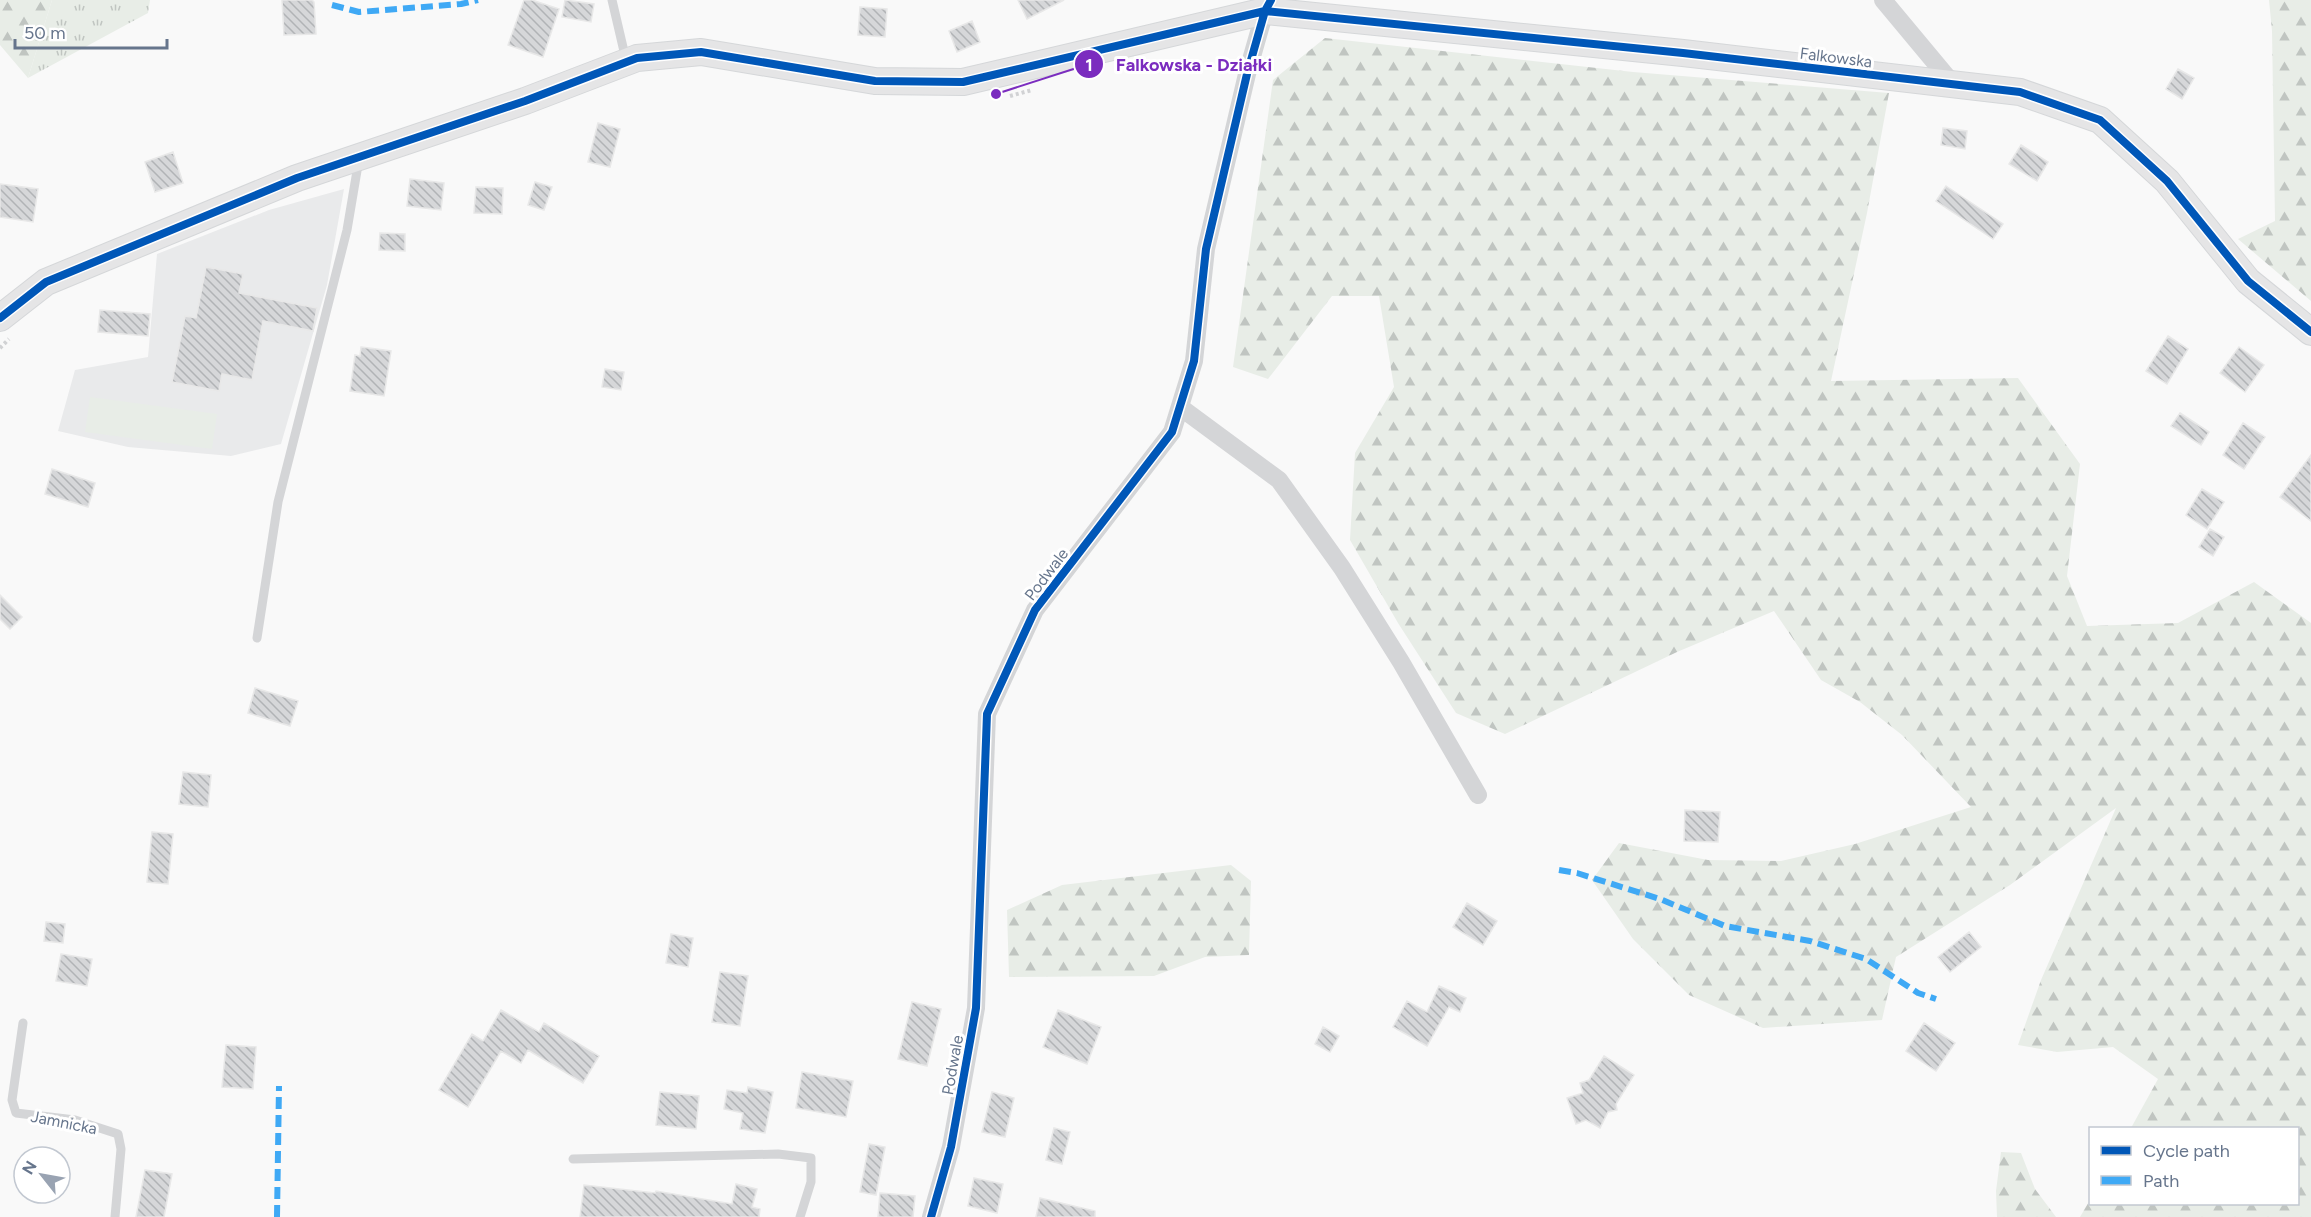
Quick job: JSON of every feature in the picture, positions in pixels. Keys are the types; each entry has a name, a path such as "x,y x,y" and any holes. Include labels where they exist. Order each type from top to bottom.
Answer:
{"street":[{"path":"1883,0 1953,84"},
{"name":"Falkowska","path":"0,318 46,282 297,178 525,101 637,58 701,52 875,81 963,82 1268,5 2020,92 2100,120 2167,181 2248,280 2311,333"},
{"name":"Podwale","path":"931,1217 951,1147 976,1008 987,714 1035,610 1172,432 1194,361 1206,249 1247,74 1268,5"},
{"path":"1180,407 1274,476 1342,568 1401,662 1478,795"}],"lane":[{"path":"612,0 626,62"},
{"path":"257,638 278,502 347,230 360,157"},
{"name":"Jamnicka","path":"23,1023 12,1100 16,1113 75,1120 118,1134 121,1149 115,1217"},
{"path":"573,1159 778,1154 812,1158 811,1182 800,1217"}],"shaded area":[{"path":"344,189 327,285 281,444 231,456 128,447 58,431 75,370 148,357 157,254 269,210"}],"green space":[{"path":"0,0 52,0 28,78 0,45"},
{"path":"52,0 150,0 148,13 28,78"},
{"path":"2269,0 2311,0 2311,301 2238,239 2275,221 2272,31"},
{"path":"1325,38 1633,72 1889,93 1867,213 1831,381 2018,378 2080,464 2067,576 2087,626 2178,623 2254,582 2311,623 2311,1217 2080,1217 2089,1202 2089,1205 2299,1205 2299,1127 2132,1127 2158,1079 2113,1047 2057,1052 2018,1045 2041,980 2116,808 2010,885 1896,957 1882,1020 1763,1028 1689,995 1633,939 1592,880 1619,843 1708,860 1781,861 1855,844 1971,807 1902,735 1860,702 1821,680 1774,611 1677,652 1505,734 1456,713 1398,623 1350,540 1355,453 1394,387 1379,296 1332,296 1268,379 1233,367 1273,80"},
{"path":"90,397 217,414 212,449 85,432"},
{"path":"1231,865 1251,881 1249,955 1205,957 1154,976 1009,977 1007,910 1062,885"},
{"path":"2001,1152 2021,1153 2035,1189 2056,1217 1997,1217 1996,1191"}],"building":[{"path":"282,0 312,0 314,2 316,34 284,35"},
{"path":"524,0 532,0 559,9 543,57 508,45"},
{"path":"565,0 594,4 591,22 562,17"},
{"path":"1018,0 1064,0 1027,19"},
{"path":"860,7 887,9 885,37 858,35"},
{"path":"972,21 980,42 957,52 949,31"},
{"path":"2178,69 2194,78 2182,99 2166,89"},
{"path":"598,123 620,129 610,167 588,162"},
{"path":"1943,128 1967,131 1965,149 1941,145"},
{"path":"2021,145 2048,162 2037,181 2009,164"},
{"path":"173,152 183,183 155,192 145,162"},
{"path":"410,179 444,183 441,210 407,206"},
{"path":"535,182 552,187 544,210 528,205"},
{"path":"0,184 38,189 33,222 0,217"},
{"path":"1946,186 2003,224 1993,239 1936,201"},
{"path":"476,187 503,188 502,214 474,213"},
{"path":"380,233 405,234 405,251 379,250"},
{"path":"206,267 243,274 239,293 317,308 313,331 263,321 252,380 222,374 219,391 172,382 185,316 196,318"},
{"path":"100,310 150,314 148,336 98,332"},
{"path":"2168,336 2188,349 2167,384 2146,371"},
{"path":"361,347 391,351 384,396 350,391 355,355 360,356"},
{"path":"2239,347 2264,365 2245,392 2220,373"},
{"path":"605,369 624,372 621,390 602,387"},
{"path":"2180,413 2209,432 2201,445 2171,426"},
{"path":"2243,423 2265,437 2244,469 2223,455"},
{"path":"2311,455 2311,521 2280,497"},
{"path":"52,469 95,483 88,507 45,494"},
{"path":"2202,489 2224,502 2207,529 2186,515"},
{"path":"2210,529 2224,537 2213,556 2199,547"},
{"path":"0,595 22,617 10,629 0,619"},
{"path":"255,688 298,701 290,726 248,713"},
{"path":"183,772 211,775 208,807 179,804"},
{"path":"1685,810 1720,812 1718,842 1684,841"},
{"path":"152,832 173,834 168,884 147,882"},
{"path":"1467,903 1497,921 1483,945 1453,927"},
{"path":"46,922 65,924 63,943 44,941"},
{"path":"1969,932 1981,947 1950,972 1938,957"},
{"path":"671,934 693,938 688,967 666,963"},
{"path":"61,954 92,959 87,986 56,981"},
{"path":"720,972 748,976 740,1026 712,1022"},
{"path":"1439,986 1466,998 1460,1012 1449,1007 1427,1046 1393,1027 1407,1001 1427,1012"},
{"path":"912,1002 941,1009 927,1066 898,1059"},
{"path":"501,1010 539,1032 544,1023 599,1056 583,1083 528,1050 521,1063 501,1051 468,1107 439,1090 472,1034 483,1041"},
{"path":"1058,1010 1101,1027 1087,1064 1043,1047"},
{"path":"1924,1023 1955,1043 1936,1071 1906,1051"},
{"path":"1323,1027 1339,1036 1330,1052 1315,1044"},
{"path":"226,1045 256,1047 253,1089 222,1087"},
{"path":"1604,1056 1634,1075 1616,1104 1617,1110 1608,1112 1600,1128 1586,1120 1576,1124 1567,1098 1583,1093 1580,1083 1589,1080"},
{"path":"802,1072 853,1081 846,1117 796,1108"},
{"path":"748,1087 773,1092 765,1133 740,1129 743,1113 724,1109 727,1090 747,1093"},
{"path":"660,1092 699,1096 696,1129 656,1125"},
{"path":"992,1092 1014,1098 1005,1137 982,1132"},
{"path":"1054,1128 1070,1132 1062,1164 1046,1160"},
{"path":"869,1144 885,1147 876,1195 860,1192"},
{"path":"145,1170 172,1174 164,1217 136,1217"},
{"path":"974,1178 1003,1184 997,1213 968,1206"},
{"path":"736,1184 757,1189 752,1207 760,1209 759,1217 580,1217 584,1185 655,1193 656,1191 732,1204"},
{"path":"880,1193 915,1196 913,1217 878,1217"},
{"path":"1040,1198 1095,1211 1095,1217 1036,1217"}],"marked path":[{"path":"332,5 359,12 461,4 478,0"},
{"path":"1559,870 1577,873 1660,899 1725,926 1810,941 1866,959 1918,993 1936,999"},
{"path":"277,1217 279,1086"}],"cycle path":[{"path":"931,1217 951,1147 976,1008 987,714 1035,610 1172,432 1194,361 1206,249 1247,74 1265,11 1271,0"},
{"path":"0,318 46,282 297,178 525,101 637,58 701,52 875,81 963,82 1265,11 1683,53 2020,92 2100,120 2167,181 2248,281 2311,332"}],"place":[{"name":"Falkowska - Działki","path":"996,94"}]}
